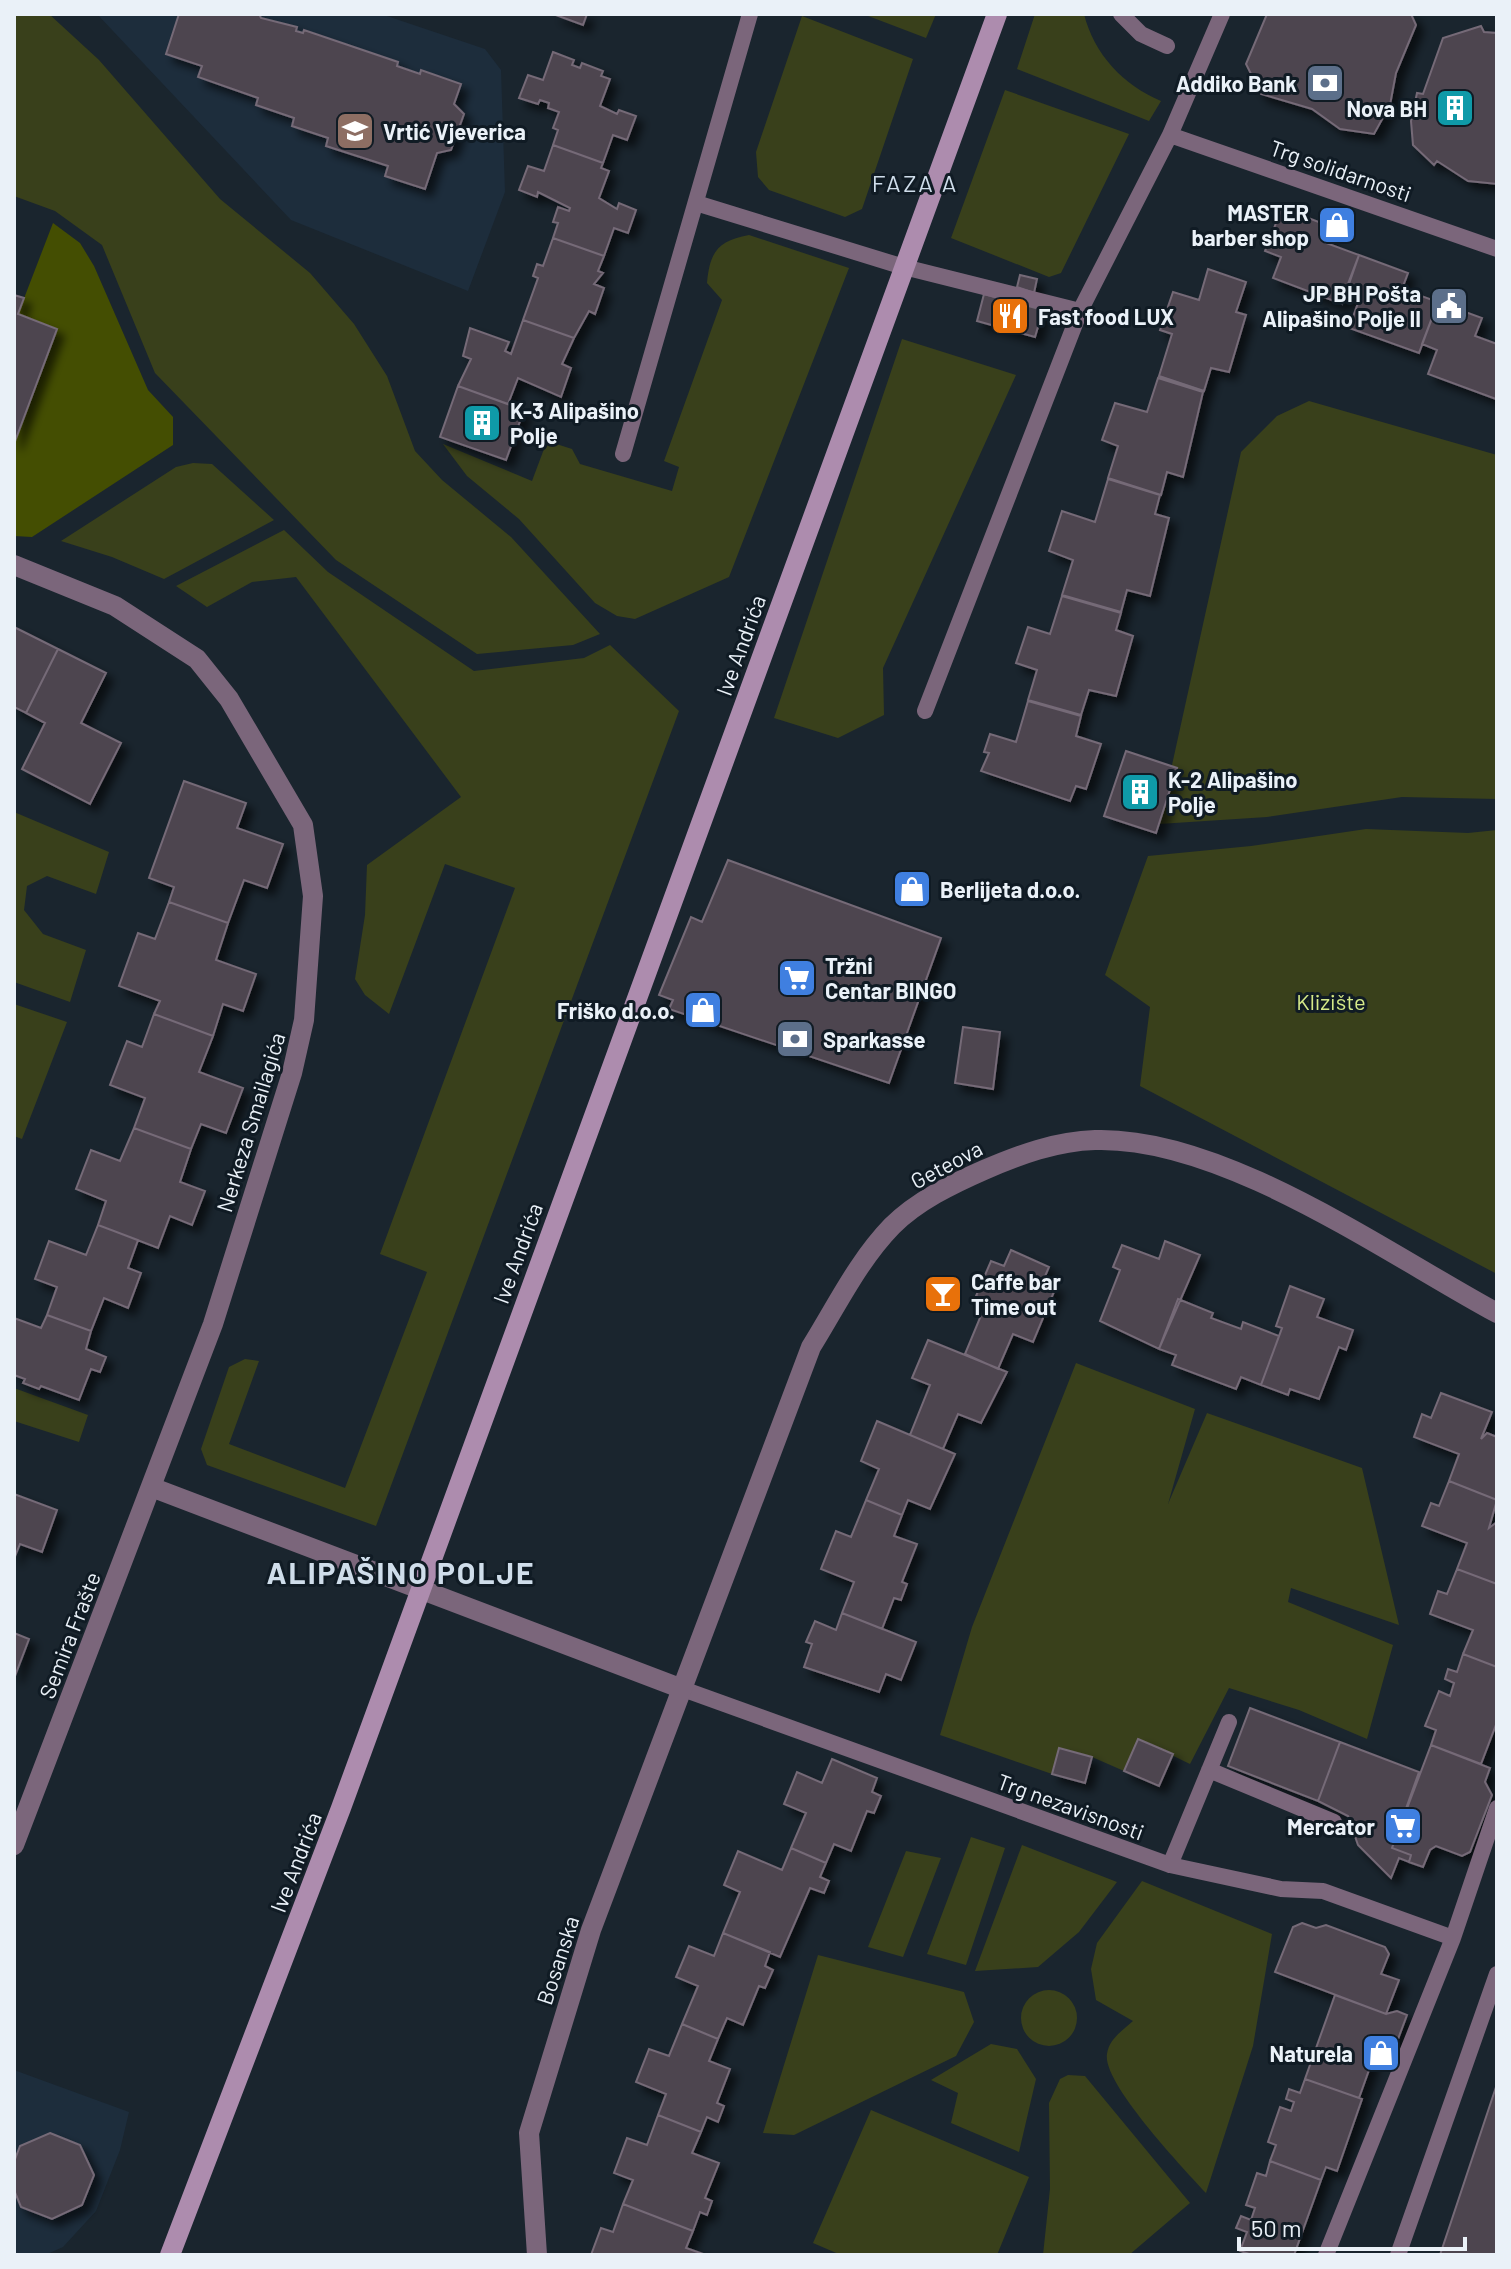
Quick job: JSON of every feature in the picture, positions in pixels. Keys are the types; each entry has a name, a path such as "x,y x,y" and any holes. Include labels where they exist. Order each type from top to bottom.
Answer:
{"main road":[{"name":"Ive Andrića","path":"170,2255 421,1589 997,14"}],"street":[{"name":"Nerkeza Smailagića","path":"14,565 115,606 197,659 229,699 303,825 313,896 304,1020 292,1073 213,1324 151,1487"},
{"name":"Geteova","path":"680,1688 811,1347 863,1262 892,1226 923,1201 1023,1153 1093,1140 1133,1143 1187,1155 1310,1207 1497,1313"},
{"path":"151,1487 680,1688"},
{"name":"Semira Frašte","path":"14,1845 151,1487"},
{"name":"Bosanska","path":"537,2255 529,2133 591,1930 680,1688"}],"lane":[{"path":"623,454 750,14"},
{"path":"1121,14 1141,34 1167,46"},
{"path":"925,711 1080,311 1170,135 1222,14"},
{"name":"Trg solidarnosti","path":"1170,135 1497,249"},
{"path":"696,203 904,267 1080,311"},
{"name":"Trg nezavisnosti","path":"680,1688 1170,1865 1281,1889 1323,1891 1453,1938"},
{"path":"1170,1865 1229,1722"},
{"path":"1209,1770 1334,1822"},
{"path":"1326,2255 1453,1938 1497,1808"},
{"path":"1398,2255 1497,1974"}],"shaded area":[{"name":"Vrtić Vjeverica","path":"97,14 381,14 485,49 501,70 505,192 468,291 291,220"},
{"path":"14,2070 129,2112 120,2150 96,2211 63,2247 45,2255 14,2255"}],"green space":[{"path":"14,14 49,14 99,60 220,199 310,273 354,324 387,376 415,451 442,480 511,537 600,634 573,645 477,654 336,560 155,373 102,245 55,211 14,196"},
{"path":"863,14 936,14 926,38"},
{"path":"1035,14 1084,14 1095,42 1112,66 1134,86 1161,101 1149,121 1017,69"},
{"path":"802,16 913,59 862,209 845,217 769,190 758,177 756,152"},
{"path":"1005,90 1129,134 1061,273 1049,277 951,238"},
{"path":"53,223 80,243 94,266 148,390 173,417 173,445 32,537 14,536 14,444 56,329 18,314"},
{"path":"749,235 849,268 729,577 635,619 617,616 595,603 519,519 467,476 443,444 532,481 547,441 572,449 580,464 672,491 679,467 664,461 722,300 707,283 710,263 723,244"},
{"path":"902,339 1016,375 883,668 884,715 838,738 774,718"},
{"path":"1309,401 1497,455 1497,799 1402,797 1267,817 1159,824 1241,452 1277,416"},
{"path":"193,463 212,464 274,520 164,579 112,557 61,541 176,467"},
{"path":"284,530 328,572 474,671 584,658 610,645 679,711 376,1526 207,1465 201,1449 229,1367 245,1359 259,1361 229,1444 345,1488 427,1272 380,1254 515,888 445,864 389,1014 365,995 355,979 365,915 367,865 461,797 296,577 252,582 207,607 176,586"},
{"path":"14,812 109,852 96,894 47,876 27,886 24,910 43,934 86,950 70,1002 14,982"},
{"name":"Klizište","path":"1366,829 1468,833 1497,830 1497,1274 1140,1086 1150,1007 1105,975 1148,856 1251,846"},
{"path":"14,1004 67,1022 22,1139 14,1136"},
{"path":"1076,1363 1195,1409 1168,1504 1207,1413 1362,1468 1399,1625 1291,1588 1288,1602 1393,1645 1367,1739 1299,1710 1229,1688 1190,1764 1138,1739 1124,1771 1060,1748 1052,1774 940,1735 972,1627"},
{"path":"14,1388 88,1415 79,1442 14,1421"},
{"path":"971,1837 1005,1848 966,1965 927,1954"},
{"path":"1022,1845 1117,1882 1079,1932 1038,1967 975,1971"},
{"path":"906,1851 941,1858 903,1957 868,1947"},
{"path":"1142,1881 1272,1934 1253,2046 1206,2193 1147,2126 1117,2085 1109,2067 1107,2054 1110,2044 1133,2021 1096,2000 1091,1969 1097,1943"},
{"path":"818,1955 964,1992 974,2022 956,2056 794,2135 763,2133"},
{"path":"1049,1990 1069,1998 1077,2018 1069,2038 1049,2046 1029,2038 1021,2018 1029,1998"},
{"path":"991,2044 1017,2049 1036,2079 1019,2152 951,2123 958,2093 931,2080"},
{"path":"1068,2075 1085,2076 1190,2203 1129,2255 1043,2255 1050,2189 1049,2103 1060,2079"},
{"path":"871,2110 1029,2177 997,2255 841,2255 813,2243"}],"building":[{"path":"179,14 259,14 261,18 297,27 296,31 303,33 304,30 398,62 397,66 420,74 421,70 461,84 454,104 464,114 451,150 437,153 425,189 385,176 388,166 326,146 328,138 292,126 294,118 256,105 258,98 198,77 202,66 166,54"},
{"path":"553,14 587,14 583,25"},
{"name":"Addiko Bank","path":"1267,14 1411,14 1416,25 1396,73 1390,105 1374,134 1340,129 1312,109 1261,94 1246,64"},
{"name":"Nova BH","path":"1481,26 1484,32 1497,33 1497,184 1468,181 1437,161 1434,165 1413,145 1411,121 1417,93 1423,94 1443,38"},
{"path":"553,52 574,60 572,65 580,68 582,63 603,71 601,76 610,79 600,106 617,114 619,110 636,116 627,140 613,135 603,163 553,145 558,130 553,128 559,112 548,108 549,103 540,100 538,104 519,98 528,75 543,80"},
{"path":"553,145 603,163 601,168 609,171 599,198 617,209 619,203 636,210 628,233 614,228 604,256 553,238 558,223 553,222 558,207 569,211 570,208 538,192 537,197 519,190 528,166 544,171"},
{"path":"1282,208 1332,227 1326,243 1359,255 1342,304 1273,278 1281,257 1265,251"},
{"path":"553,238 604,256 598,271 603,273 594,284 604,288 595,314 589,311 574,338 523,320 538,278 533,276 537,264 543,266"},
{"path":"1359,255 1408,273 1402,289 1438,302 1419,353 1349,328 1358,303 1343,297"},
{"path":"1208,269 1246,282 1236,312 1246,315 1229,372 1211,368 1204,391 1159,376 1172,334 1160,330 1173,292 1199,300"},
{"path":"1020,275 1037,279 1034,293 1017,287"},
{"name":"Fast food LUX","path":"984,294 1043,310 1035,337 977,321"},
{"path":"14,295 24,298 18,314 57,329 14,444"},
{"path":"1438,302 1482,318 1475,336 1497,344 1496,399 1428,374 1437,350 1422,344"},
{"path":"523,320 574,338 562,364 571,368 561,397 518,378 508,404 458,386 471,359 463,356 470,328 509,342 505,351 511,354"},
{"path":"1158,378 1203,392 1183,477 1167,472 1161,495 1108,478 1118,446 1102,440 1115,403 1147,412"},
{"name":"K-3 Alipašino Polje","path":"458,386 524,410 506,460 440,437"},
{"path":"1108,479 1160,495 1155,514 1169,518 1150,596 1127,590 1121,612 1062,595 1073,560 1049,551 1062,511 1095,522"},
{"path":"1062,596 1121,613 1116,630 1133,636 1116,696 1089,690 1081,715 1028,700 1037,670 1016,663 1028,627 1050,634"},
{"path":"14,627 58,649 26,713 14,707"},
{"path":"58,649 106,673 81,723 121,743 90,804 22,769 45,723 26,713"},
{"path":"1028,701 1081,716 1076,736 1101,744 1086,789 1076,786 1070,801 981,771 989,753 984,752 990,734 1016,742"},
{"name":"K-2 Alipašino Polje","path":"1126,751 1177,768 1156,833 1104,816"},
{"path":"184,781 246,803 237,828 283,844 267,888 244,880 228,923 169,902 174,887 149,878"},
{"name":"Tržni Centar BINGO","path":"728,860 941,938 889,1083 669,1009 673,1000 659,995 691,917 702,922"},
{"path":"169,902 228,923 216,960 256,974 243,1011 223,1004 213,1036 154,1014 160,1001 119,986 138,933 155,939"},
{"path":"154,1014 213,1036 199,1072 243,1088 226,1133 201,1124 191,1149 134,1128 145,1098 110,1085 127,1041 142,1047"},
{"path":"963,1027 1000,1032 993,1089 955,1083"},
{"path":"134,1128 191,1149 180,1182 205,1191 192,1225 170,1216 158,1248 98,1225 106,1201 76,1189 91,1150 120,1161"},
{"path":"98,1225 138,1240 128,1268 141,1273 128,1308 104,1298 91,1331 47,1315 57,1287 35,1279 49,1241 86,1255"},
{"path":"1165,1241 1200,1255 1159,1349 1100,1321 1120,1270 1113,1267 1122,1245 1159,1259"},
{"path":"1011,1250 1049,1267 1043,1281 1056,1287 1033,1342 1013,1334 998,1369 965,1354 987,1301 976,1296 991,1261 1004,1266"},
{"path":"1290,1286 1324,1299 1317,1317 1353,1330 1346,1350 1339,1347 1319,1399 1290,1389 1288,1395 1261,1385 1282,1328 1276,1326"},
{"path":"1178,1299 1213,1313 1211,1318 1241,1329 1243,1322 1279,1336 1261,1385 1241,1377 1236,1389 1172,1365 1176,1355 1159,1349"},
{"path":"47,1315 91,1331 86,1349 106,1357 100,1372 91,1369 79,1400 23,1383 25,1379 14,1375 14,1318 41,1328"},
{"path":"928,1340 1007,1372 981,1423 958,1414 943,1449 910,1435 930,1385 912,1378"},
{"path":"1441,1393 1492,1412 1481,1439 1487,1433 1497,1437 1497,1500 1449,1481 1459,1454 1414,1437 1422,1414 1431,1418"},
{"path":"877,1421 955,1454 930,1509 908,1500 902,1515 866,1500 879,1469 861,1461"},
{"path":"1449,1481 1497,1500 1489,1528 1497,1522 1497,1584 1457,1569 1467,1543 1422,1526 1431,1503 1439,1506"},
{"path":"14,1494 57,1510 42,1552 20,1544 14,1559"},
{"path":"866,1500 902,1515 894,1536 917,1544 902,1582 907,1584 901,1600 894,1598 882,1629 842,1613 854,1582 821,1569 836,1531 851,1537"},
{"path":"1457,1569 1497,1584 1497,1667 1463,1654 1473,1630 1430,1614 1438,1591 1447,1594"},
{"path":"842,1613 916,1642 901,1680 886,1674 879,1692 804,1667 812,1644 806,1642 815,1621 836,1630"},
{"path":"14,1633 29,1639 15,1676 14,1676"},
{"path":"1463,1654 1497,1667 1497,1722 1481,1764 1431,1745 1436,1730 1425,1726 1439,1691 1450,1696 1454,1683 1445,1679 1448,1669 1457,1672"},
{"path":"1250,1708 1340,1742 1318,1801 1228,1766"},
{"path":"1138,1739 1173,1754 1159,1786 1124,1771"},
{"path":"1340,1742 1419,1772 1392,1848 1411,1855 1409,1862 1399,1858 1391,1878 1358,1845 1348,1816 1318,1801"},
{"path":"1431,1745 1490,1768 1485,1782 1492,1795 1470,1852 1462,1856 1436,1846 1430,1850 1423,1867 1409,1862 1411,1855 1392,1848"},
{"path":"1059,1748 1092,1757 1085,1783 1052,1774"},
{"path":"832,1759 877,1778 872,1792 881,1796 874,1813 867,1811 851,1851 834,1844 826,1863 791,1848 806,1813 784,1804 797,1772 822,1783"},
{"path":"791,1848 826,1863 820,1877 829,1881 824,1893 810,1888 780,1957 723,1933 740,1892 724,1885 738,1851 782,1870"},
{"path":"1302,1923 1316,1928 1326,1925 1385,1947 1389,1954 1381,1974 1399,1980 1386,2014 1275,1972 1293,1927"},
{"path":"723,1933 770,1952 765,1966 773,1970 765,1988 759,1986 743,2025 727,2018 718,2039 682,2024 698,1986 676,1977 689,1946 714,1956"},
{"path":"1335,1995 1386,2014 1397,2011 1407,2015 1395,2047 1374,2056 1359,2098 1305,2079"},
{"path":"682,2024 718,2039 709,2061 730,2069 717,2103 724,2106 718,2122 707,2117 701,2132 658,2115 666,2094 636,2082 649,2049 669,2056"},
{"path":"1305,2079 1362,2099 1337,2171 1326,2167 1321,2180 1270,2161 1276,2145 1268,2142 1280,2107 1291,2111 1294,2102 1286,2099 1289,2089 1300,2093"},
{"path":"1497,2084 1497,2255 1440,2255"},
{"path":"658,2115 701,2132 692,2153 719,2163 705,2198 712,2201 707,2215 700,2212 693,2231 623,2204 633,2180 614,2173 627,2138 647,2145"},
{"path":"50,2133 80,2145 94,2175 82,2205 52,2219 21,2207 14,2190 14,2162 20,2146"},
{"path":"1270,2161 1321,2180 1294,2255 1252,2255 1240,2251 1247,2232 1236,2228 1241,2216 1251,2220 1255,2208 1246,2205 1257,2173 1266,2176"},
{"path":"623,2204 693,2231 686,2248 706,2255 591,2255 601,2228 613,2232"}],"place":[{"name":"Addiko Bank","path":"1325,83"},
{"name":"Nova BH","path":"1455,108"},
{"name":"Vrtić Vjeverica","path":"355,131"},
{"name":"MASTER barber shop","path":"1337,225"},
{"name":"JP BH Pošta Alipašino Polje II","path":"1449,306"},
{"name":"Fast food LUX","path":"1010,316"},
{"name":"K-3 Alipašino Polje","path":"482,423"},
{"name":"K-2 Alipašino Polje","path":"1140,792"},
{"name":"Berlijeta d.o.o.","path":"912,889"},
{"name":"Tržni Centar BINGO","path":"797,978"},
{"name":"Friško d.o.o.","path":"703,1010"},
{"name":"Sparkasse","path":"795,1039"},
{"name":"Caffe bar Time out","path":"943,1294"},
{"name":"Mercator","path":"1403,1826"},
{"name":"Naturela","path":"1381,2053"}],"district":[{"name":"FAZA A","path":"915,182"},
{"name":"ALIPAŠINO POLJE","path":"401,1572"}]}
